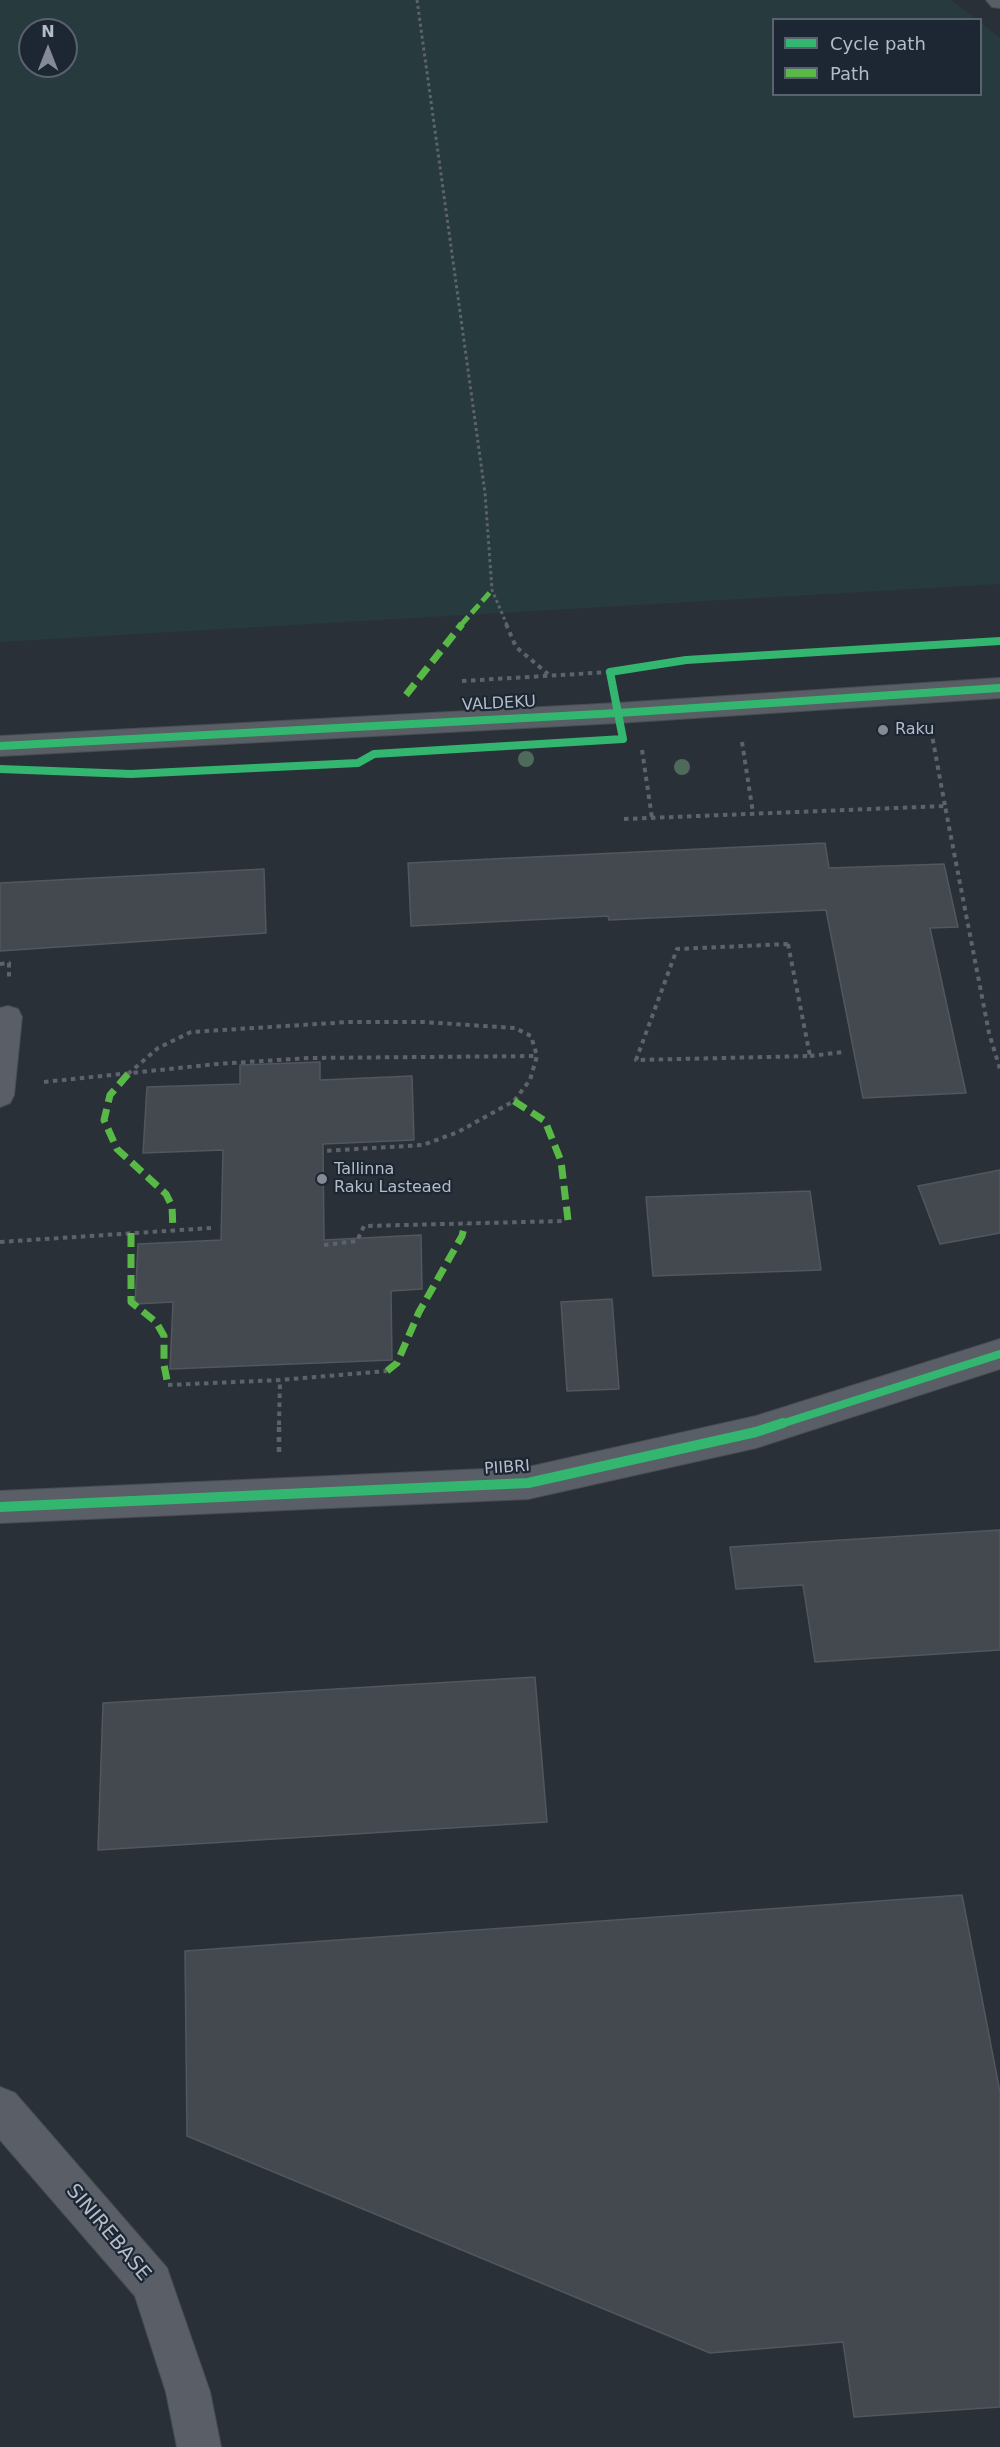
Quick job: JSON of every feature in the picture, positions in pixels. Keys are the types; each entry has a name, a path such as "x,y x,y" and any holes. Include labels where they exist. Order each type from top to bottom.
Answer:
{"street":[{"name":"VALDEKU","path":"0,746 618,713 1000,688"},
{"name":"PIIBRI","path":"0,1507 528,1483 756,1432 1000,1354"},
{"name":"SINIREBASE","path":"0,2108 152,2283 188,2392 199,2447"}],"lane":[{"path":"1,1090 8,1017"}],"path":[{"path":"417,0 485,493 492,590 516,647 549,674"},
{"path":"618,713 610,672 621,670"},
{"path":"931,727 989,1033 1000,1069"},
{"path":"740,732 753,813"},
{"path":"642,750 652,818"},
{"path":"624,819 945,806"},
{"path":"810,1056 788,944 677,949 636,1060 810,1056 843,1052"},
{"path":"128,1074 158,1048 191,1032 349,1022 466,1023 515,1029 531,1036 537,1056 530,1080 514,1101 458,1132 423,1145 323,1151"},
{"path":"1,1090 128,1074 309,1058 537,1056"},
{"path":"324,1245 357,1241 364,1226 565,1221"},
{"path":"0,1242 211,1228"},
{"path":"168,1385 280,1380 387,1371"},
{"path":"280,1380 280,1494"}],"green space":[{"path":"0,0 951,0 975,18 772,18 772,96 982,96 982,24 1000,38 1000,584 0,642"}],"building":[{"path":"825,843 829,868 944,864 958,927 930,928 966,1093 863,1098 826,910 609,920 608,916 411,926 408,863"},
{"path":"264,869 266,933 0,951 0,883"},
{"path":"320,1062 320,1080 412,1076 414,1140 323,1144 324,1240 421,1235 422,1289 391,1291 392,1360 170,1369 173,1302 135,1304 138,1244 221,1240 223,1150 143,1153 147,1087 240,1084 240,1065"},
{"path":"1000,1170 1000,1233 940,1244 918,1186"},
{"path":"810,1191 821,1270 653,1276 646,1197"},
{"path":"612,1299 619,1389 567,1391 561,1302"},
{"path":"1000,1530 1000,1650 815,1662 803,1585 736,1589 730,1547"},
{"path":"535,1677 547,1822 98,1850 103,1703"},
{"path":"962,1895 1000,2092 1000,2407 854,2417 843,2342 710,2353 187,2136 185,1951"}],"marked path":[{"path":"406,695 492,590"},
{"path":"128,1074 110,1095 104,1120 117,1149 166,1194 172,1206 173,1230"},
{"path":"514,1101 545,1121 561,1161 568,1220"},
{"path":"387,1371 397,1363 419,1312 462,1236 465,1224"},
{"path":"131,1233 131,1302 156,1322 164,1336 164,1365 168,1385"}],"cycle path":[{"path":"0,769 131,774 358,763 374,754 623,739 610,672 686,660 1000,641"},
{"path":"0,746 618,713 1000,688"},
{"path":"0,1507 528,1483 756,1432 1000,1354"}],"place":[{"name":"Raku","path":"883,730"},
{"name":"Tallinna Raku Lasteaed","path":"322,1179"}]}
